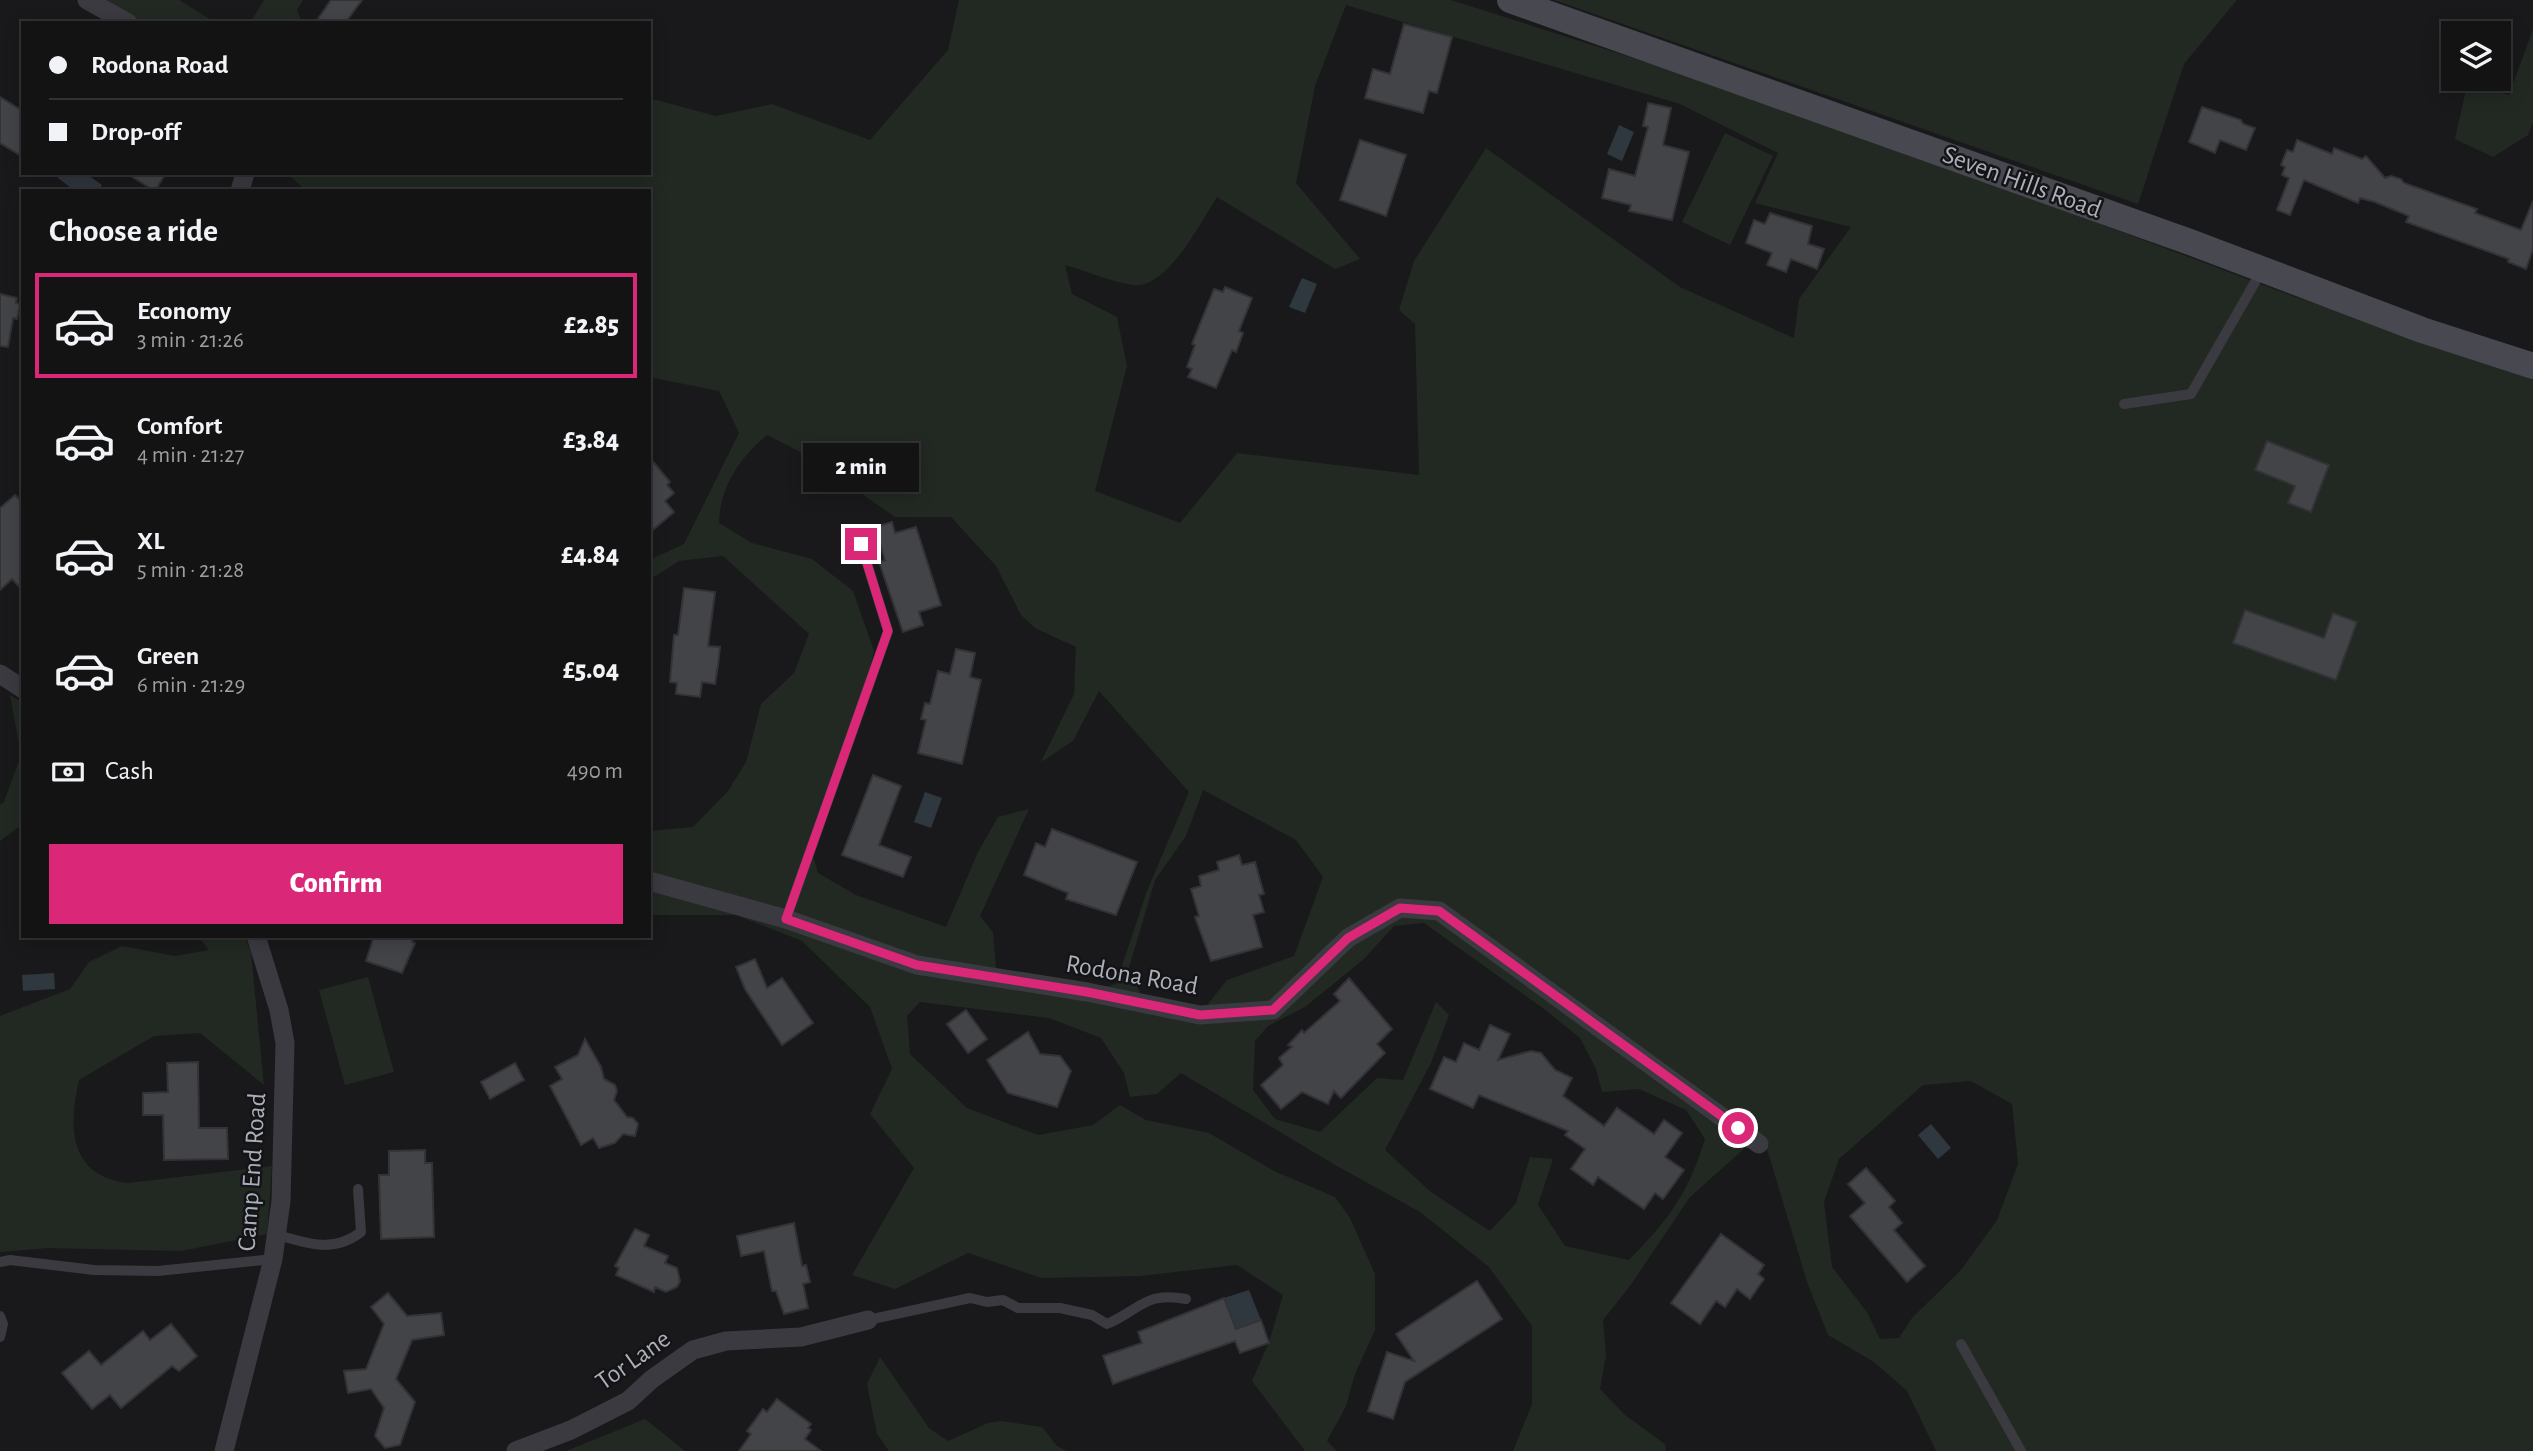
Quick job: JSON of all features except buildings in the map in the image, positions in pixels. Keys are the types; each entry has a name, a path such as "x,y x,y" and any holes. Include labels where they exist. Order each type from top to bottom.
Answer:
{"main road":[{"name":"Seven Hills Road","path":"1510,0 2262,269 2422,330 2533,366"}],"street":[{"path":"87,0 124,21"},
{"path":"0,674 21,688"},
{"name":"Rodona Road","path":"651,882 786,919 917,965 1087,992 1200,1015 1273,1010 1348,938 1400,908 1439,911 1759,1144"},
{"name":"Camp End Road","path":"229,1450 278,1235 285,1043 279,1010 257,938"},
{"name":"Tor Lane","path":"516,1451 571,1430 628,1401 652,1379 692,1350 726,1341 801,1337 868,1320"}],"lane":[{"path":"2124,404 2190,394 2262,269"},
{"path":"786,919 888,631 861,544"},
{"path":"278,1235 310,1244 331,1246 348,1242 361,1232 358,1189"},
{"path":"0,1262 10,1260 94,1270 159,1271 273,1259"},
{"path":"868,1320 970,1298 987,1302 1003,1300 1018,1308 1060,1308 1092,1315 1107,1324 1123,1317 1139,1304 1165,1295 1186,1299"},
{"path":"0,1315 3,1324 0,1337"},
{"path":"1961,1344 2021,1451"}],"shaded area":[{"path":"87,0 179,0 213,21 124,21"},
{"path":"264,0 303,0 297,10 301,21 251,21"},
{"path":"959,0 1451,0 1687,75 1943,165 2293,296 2533,377 2533,1451 1936,1451 1907,1391 1874,1362 1828,1335 1807,1282 1767,1149 1745,1148 1690,1197 1630,1286 1603,1320 1606,1355 1600,1389 1625,1415 1665,1444 1666,1451 1513,1451 1532,1404 1532,1326 1489,1267 1420,1212 1181,1073 1157,1094 1130,1097 1124,1073 1101,1038 1049,1018 920,1002 907,1016 910,1054 967,1108 1038,1135 1093,1125 1120,1105 1146,1120 1209,1133 1274,1171 1335,1197 1350,1218 1375,1274 1375,1330 1355,1374 1346,1406 1327,1441 1337,1451 1305,1451 1252,1381 1269,1342 1283,1295 1237,1265 1140,1276 1041,1278 968,1253 895,1289 852,1275 914,1168 870,1114 892,1069 870,1007 802,941 736,915 651,915 651,831 693,827 728,791 746,762 761,704 794,673 809,634 723,556 679,561 651,579 651,559 684,544 739,433 719,391 651,377 651,189 305,189 288,175 651,175 651,99 716,116 772,104 870,140 948,50","holes":["1346,5 1680,104 1778,153 1755,203 1851,227 1799,299 1794,338 1680,287 1486,148 1414,261 1399,310 1415,324 1419,475 1237,453 1180,523 1095,491 1127,366 1117,317 1072,294 1065,265 1125,284 1146,283 1171,266 1217,197 1335,269 1360,259 1296,183 1315,86","767,435 806,455 895,517 951,517 996,566 1021,615 1035,628 1076,647 1074,694 1041,762 1073,741 1099,691 1189,792 1147,891 1116,984 1087,992 997,979 993,932 980,916 1029,809 998,817 978,852 946,927 856,895 818,873 810,846 862,704 874,651 853,591 812,559 752,543 719,523 723,497 733,474 748,453","1203,790 1296,840 1323,877 1294,956 1227,980 1199,1015 1146,1002 1128,971 1155,880 1186,836","1424,923 1544,1009 1580,1038 1596,1069 1602,1092 1639,1089 1686,1110 1705,1139 1692,1175 1676,1205 1629,1260 1565,1246 1538,1205 1553,1159 1530,1157 1516,1203 1490,1231 1431,1192 1385,1150 1431,1063 1449,1015 1436,1002 1403,1080 1377,1078 1320,1132 1275,1119 1253,1090 1255,1041 1268,1026 1305,1007 1364,959 1394,926","1971,1081 2012,1104 2018,1164 1997,1220 1961,1270 1912,1318 1899,1338 1880,1339 1867,1312 1832,1267 1824,1202 1839,1159 1923,1085"]},
{"path":"1554,0 2237,0 2184,64 2138,204"},
{"path":"2533,29 2533,123 2528,135 2493,157 2455,139 2466,91 2492,91 2509,95"},
{"path":"1619,125 1634,132 1622,161 1607,154"},
{"path":"1725,133 1773,156 1730,245 1682,222"},
{"path":"60,175 88,175 102,185 99,189 72,189 58,178"},
{"path":"1302,278 1317,284 1305,313 1289,307"},
{"path":"10,695 21,702 21,755"},
{"path":"21,755 21,825 0,841 0,805 4,802"},
{"path":"925,792 942,798 931,828 914,822"},
{"path":"200,938 246,938 251,953 264,1085 200,1033 154,1036 79,1080 74,1115 77,1147 94,1171 109,1179 128,1183 272,1166 267,1234 181,1251 48,1248 0,1252 0,1016 70,989 89,962 122,946 175,956 209,950"},
{"path":"54,973 55,989 23,991 22,975"},
{"path":"368,977 394,1072 345,1085 319,990"},
{"path":"1931,1124 1951,1148 1938,1159 1918,1135"},
{"path":"1249,1290 1261,1320 1236,1329 1224,1298"},
{"path":"880,1357 929,1428 948,1441 988,1423 1001,1421 1042,1427 1057,1446 1067,1451 889,1451 877,1434 867,1384"},
{"path":"645,1419 685,1451 566,1451"}],"route":[{"path":"861,544 888,631 786,919 917,965 1146,1002 1200,1015 1273,1010 1348,938 1400,908 1439,911 1738,1128"}]}
